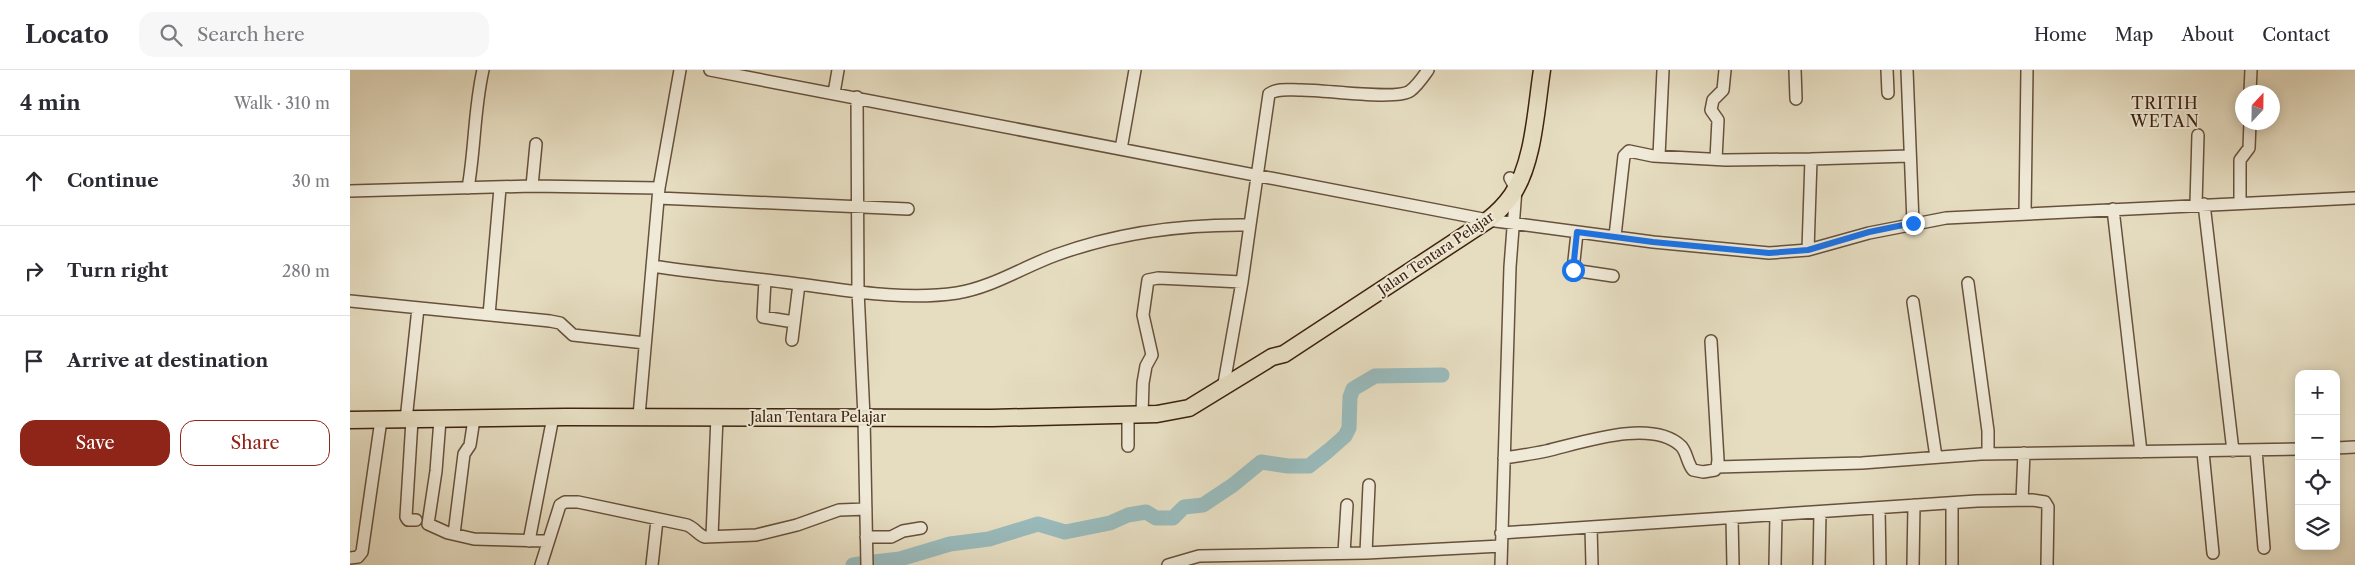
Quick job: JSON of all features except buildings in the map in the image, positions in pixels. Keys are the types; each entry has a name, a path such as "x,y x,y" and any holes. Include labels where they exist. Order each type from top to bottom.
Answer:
{"highway":[{"name":"Jalan Tentara Pelajar","path":"350,420 639,416 992,418 1157,414 1190,408 1272,358 1280,347 1507,203 1523,137 1531,70"},
{"name":"Jalan Tentara Pelajar","path":"1513,184 1529,151 1542,70"}],"street":[{"path":"468,188 476,109 483,70"},
{"path":"639,416 659,193 680,70"},
{"path":"710,70 1480,219 1653,242 1769,253 1808,250 1869,232 1946,218 2240,202 2355,198"},
{"path":"834,93 838,70"},
{"path":"1121,150 1135,70"},
{"path":"1223,389 1242,282 1269,94 1273,91 1311,90 1386,95 1403,94 1410,91 1428,70"},
{"path":"1659,156 1663,70"},
{"path":"1716,159 1718,120 1712,110 1714,99 1723,90 1725,70"},
{"path":"1796,70 1796,99"},
{"path":"1887,70 1888,93"},
{"path":"1907,70 1913,223"},
{"path":"2025,213 2027,70"},
{"path":"2250,85 2251,70"},
{"path":"857,98 858,291 864,417 867,565"},
{"path":"2240,202 2240,160 2249,148 2250,130"},
{"path":"2198,136 2200,204 2233,451"},
{"path":"532,186 536,144"},
{"path":"1615,236 1622,166 1626,152 1629,151 1659,156 1716,159 1909,156"},
{"path":"1808,250 1811,159"},
{"path":"1501,565 1513,184"},
{"path":"350,191 532,186 659,193 857,208 908,209"},
{"path":"489,315 500,188"},
{"path":"2113,209 2141,452"},
{"path":"652,266 901,296 959,292 990,284 1037,262 1069,250 1134,232 1202,224 1250,225"},
{"path":"1577,232 1573,270 1612,276"},
{"path":"1128,446 1146,366 1152,355 1143,315 1148,280 1158,278 1242,282"},
{"path":"766,280 763,317 794,322"},
{"path":"1968,283 1988,431 1988,454"},
{"path":"792,340 799,284"},
{"path":"350,300 550,321 560,323 573,335 645,344"},
{"path":"1913,302 1936,457"},
{"path":"416,520 408,520 406,517 409,420 418,308"},
{"path":"1711,340 1717,467"},
{"path":"528,541 553,417"},
{"path":"712,536 716,417"},
{"path":"454,534 464,454 470,445 474,419"},
{"path":"350,558 358,557 362,552 380,420"},
{"path":"440,420 436,471 427,522 454,534 480,540 548,541"},
{"path":"1504,458 1536,453 1616,435 1647,433 1672,441 1683,448 1693,470 1712,471 1717,467 1862,463 1988,454 2295,449"},
{"path":"2340,448 2355,447"},
{"path":"2256,450 2264,548"},
{"path":"2203,452 2213,553"},
{"path":"2022,500 2024,453"},
{"path":"1366,553 1368,486"},
{"path":"1501,533 1914,505 2022,500 2047,503 2047,565"},
{"path":"541,565 560,505 564,502 578,502 687,525 694,528 700,536 756,535 797,525 839,510 866,509"},
{"path":"1952,503 1952,565"},
{"path":"1344,553 1347,505"},
{"path":"1913,565 1914,505"},
{"path":"1879,508 1880,565"},
{"path":"1818,565 1820,512"},
{"path":"1775,565 1776,515"},
{"path":"1732,518 1733,565"},
{"path":"652,565 657,520"},
{"path":"1591,527 1592,565"},
{"path":"866,538 891,537 903,531 921,528"},
{"path":"1168,565 1199,556 1366,553 1501,546"}],"waterway":[{"path":"874,562 900,559 950,544 989,539 1038,524 1065,532 1110,523 1128,515 1146,512 1156,518 1173,518 1184,507 1203,505 1233,485 1261,462 1288,466 1309,466 1345,436 1349,428 1350,397 1353,389 1375,376 1442,375"},
{"path":"853,565 866,563"}],"district":[{"name":"TRITIH WETAN","path":"2165,112"}],"route":[{"path":"1573,270 1577,232 1653,242 1769,253 1808,250 1869,232 1913,223"}]}
